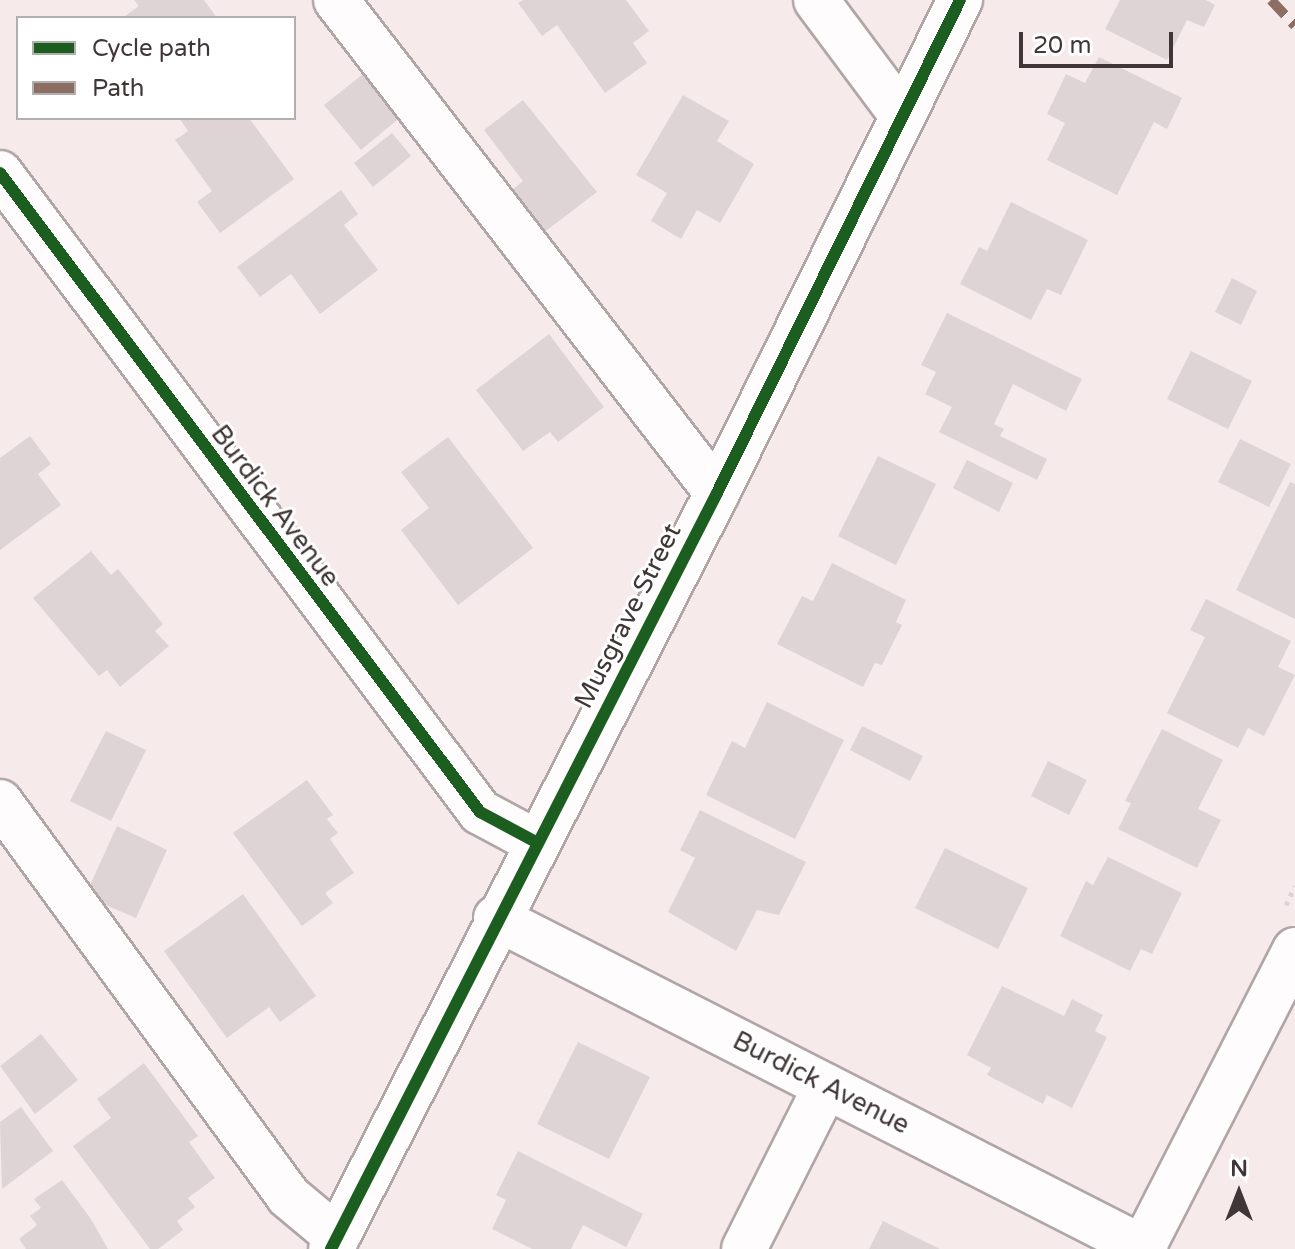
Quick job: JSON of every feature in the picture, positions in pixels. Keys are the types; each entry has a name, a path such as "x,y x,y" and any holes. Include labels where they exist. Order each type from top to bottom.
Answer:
{"street":[{"path":"336,0 717,493"},
{"path":"816,0 901,114"},
{"name":"Musgrave Street","path":"334,1243 496,918 717,493 901,114 960,0"},
{"name":"Burdick Avenue","path":"0,173 480,812 536,842"},
{"path":"0,802 288,1196 334,1243"},
{"name":"Burdick Avenue","path":"496,918 1143,1249"},
{"path":"1143,1249 1295,950"},
{"path":"744,1249 826,1086"}],"building":[{"path":"134,0 204,0 216,16 125,16 139,6"},
{"path":"523,0 626,0 649,31 633,43 647,63 605,93 557,25 542,36 518,3"},
{"path":"1120,0 1206,0 1215,5 1204,27 1187,20 1167,60 1105,29"},
{"path":"1099,57 1182,98 1167,129 1154,122 1117,195 1047,160 1065,123 1047,114 1066,74 1085,83"},
{"path":"367,71 403,115 361,150 324,105"},
{"path":"683,95 729,121 717,141 754,164 720,223 697,210 681,239 651,221 667,193 636,175"},
{"path":"523,100 597,192 538,237 506,195 523,181 484,130"},
{"path":"180,120 250,120 294,179 220,233 197,202 212,191 175,140 188,131"},
{"path":"392,133 411,156 373,187 354,163"},
{"path":"341,190 358,214 344,225 378,270 320,314 291,274 260,297 237,267"},
{"path":"1011,202 1088,240 1061,295 1047,289 1031,320 960,284 979,247 987,251"},
{"path":"1232,278 1257,291 1241,325 1215,312"},
{"path":"947,313 1082,379 1066,411 1013,384 994,424 1004,429 1000,436 1047,459 1037,480 939,432 952,407 925,394 936,372 921,365"},
{"path":"549,334 604,407 558,442 550,432 523,451 476,390"},
{"path":"1191,351 1252,381 1228,429 1167,399"},
{"path":"30,436 51,464 38,474 61,505 0,550 0,458"},
{"path":"448,437 533,548 458,605 401,530 429,508 401,472"},
{"path":"1240,439 1291,464 1269,507 1218,482"},
{"path":"878,456 936,484 896,565 838,536"},
{"path":"967,460 1013,483 999,512 953,488"},
{"path":"1290,482 1295,484 1295,619 1236,590"},
{"path":"91,551 111,575 118,569 163,624 155,631 169,646 120,687 107,670 99,676 33,598"},
{"path":"832,563 906,600 896,622 902,625 882,665 875,663 863,687 777,644 802,596 813,601"},
{"path":"1206,599 1291,641 1278,667 1295,675 1264,736 1248,728 1238,748 1167,713 1205,637 1190,630"},
{"path":"767,702 844,740 795,839 706,795 732,741 745,748"},
{"path":"862,726 923,756 910,781 850,750"},
{"path":"1162,729 1223,760 1198,809 1221,820 1197,868 1118,829 1131,803 1125,801"},
{"path":"106,731 146,750 111,821 70,801"},
{"path":"1048,761 1087,780 1069,815 1031,796"},
{"path":"307,780 333,815 327,819 338,833 330,839 354,873 325,893 333,903 302,926 233,833"},
{"path":"700,810 806,862 779,915 757,910 736,951 668,912 695,858 680,850"},
{"path":"117,826 167,850 136,918 85,896"},
{"path":"945,848 1028,888 998,949 915,908"},
{"path":"1108,857 1182,893 1152,954 1141,949 1130,971 1060,936 1086,881 1093,885"},
{"path":"243,894 316,996 280,1022 269,1007 227,1038 164,951"},
{"path":"1002,986 1064,1016 1072,999 1103,1015 1095,1031 1107,1037 1072,1108 1047,1095 1043,1104 987,1075 991,1068 967,1055"},
{"path":"41,1034 78,1080 35,1114 0,1066"},
{"path":"578,1042 650,1077 609,1159 537,1124"},
{"path":"144,1063 198,1136 189,1142 215,1178 188,1198 195,1207 177,1221 183,1230 158,1249 150,1249 73,1146 111,1118 97,1099"},
{"path":"21,1107 53,1151 2,1189 0,1122"},
{"path":"518,1151 643,1214 626,1247 583,1225 571,1249 532,1249 492,1229 506,1200 496,1195"},
{"path":"62,1180 91,1219 108,1249 26,1249 19,1239 37,1225 30,1216 41,1208 34,1199"},
{"path":"883,1221 940,1249 869,1249"}],"marked path":[{"path":"1271,0 1295,26"}],"cycle path":[{"path":"331,1249 717,493 960,0"},
{"path":"0,173 480,812 536,842"}]}
